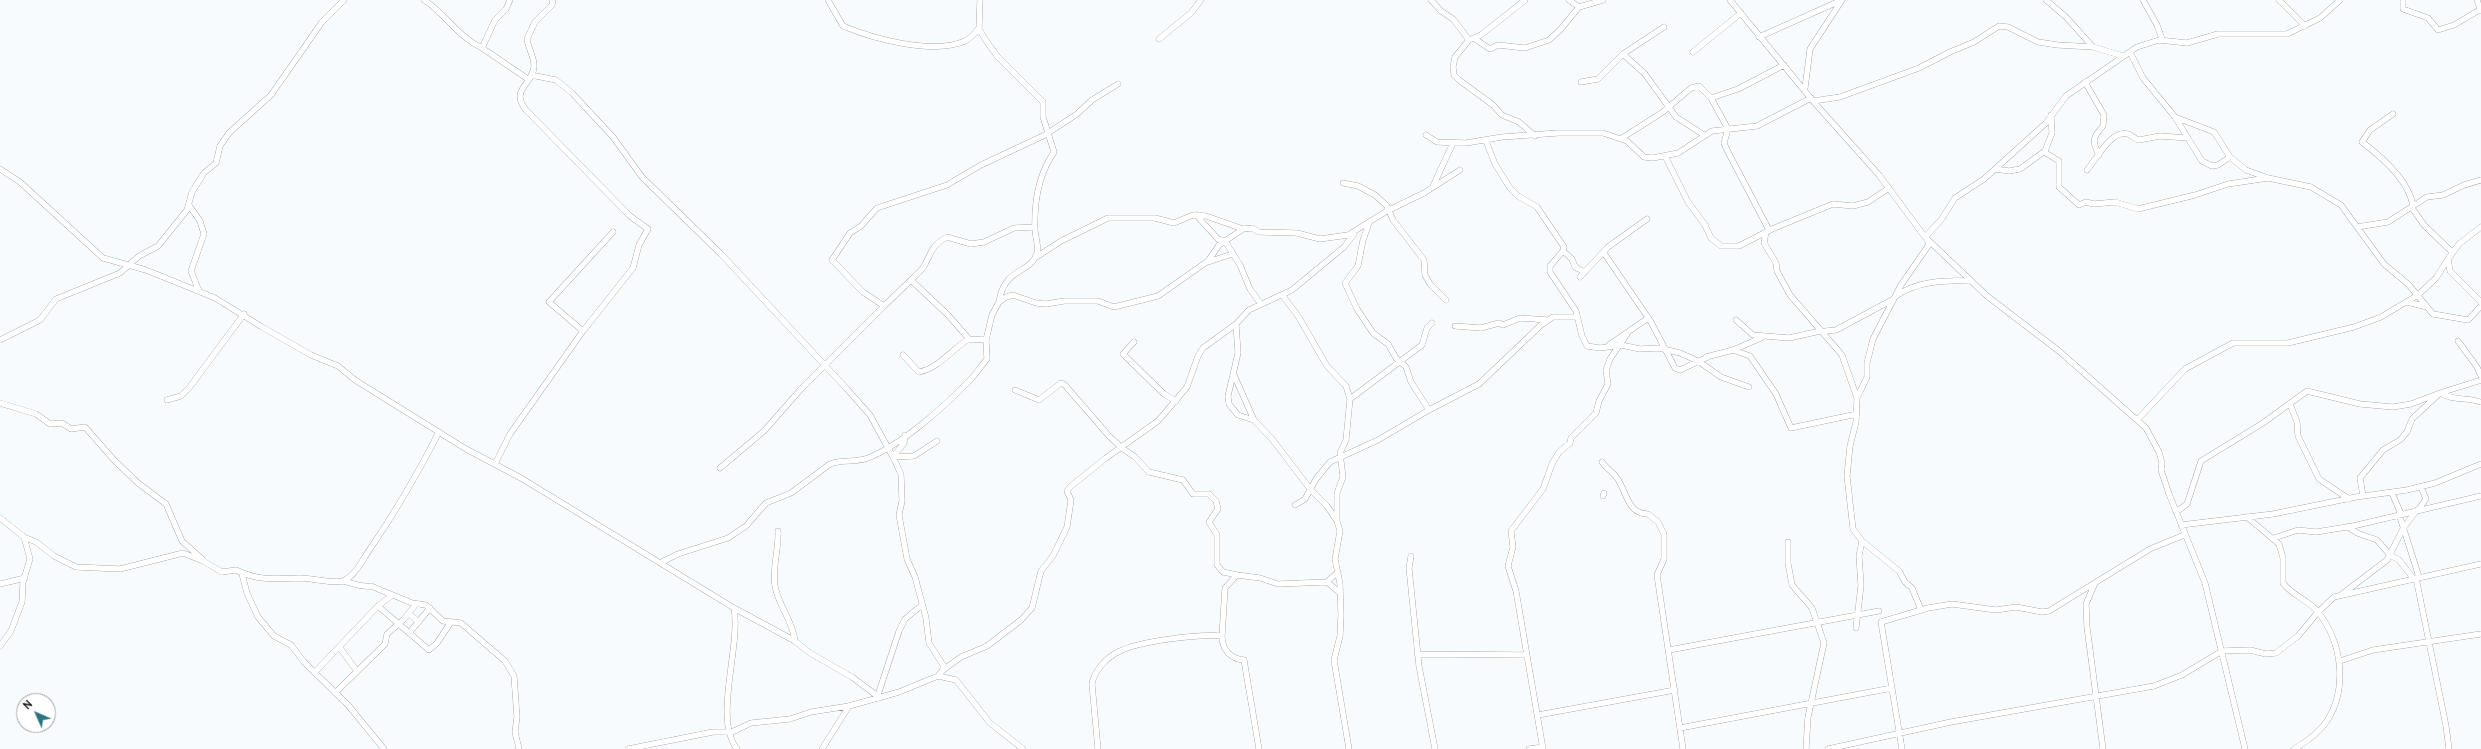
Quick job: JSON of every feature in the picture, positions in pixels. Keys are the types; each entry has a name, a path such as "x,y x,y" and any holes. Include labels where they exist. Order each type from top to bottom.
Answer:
{"street":[{"path":"0,340 40,320 56,298 92,286 129,266 139,256 160,244 181,219 189,205 192,192 204,173 216,163 220,146 229,133 271,94 322,22 344,0"},
{"path":"424,0 435,8 455,29 482,48 530,77 556,80 572,93 613,137 642,177 721,254 870,415 893,456 902,477 900,529 906,560 915,577 929,643 943,665 943,670"},
{"path":"482,48 494,20 506,9 510,0"},
{"path":"495,464 510,434 583,331 633,268 639,245 648,229 630,216 522,105 520,92 530,77 534,65 527,39 535,22 552,5 554,0"},
{"path":"828,0 843,26 877,38 927,46 954,44 967,40 979,28"},
{"path":"980,0 979,28 998,57 1043,102 1043,117 1047,126 1047,134 1054,152 1041,176 1035,227 1038,244 1035,258"},
{"path":"1159,39 1191,13 1201,0"},
{"path":"1431,0 1472,39 1490,49 1498,45 1525,48 1554,36 1579,7 1588,3 1604,0"},
{"path":"1525,0 1472,39 1453,61 1454,75 1493,105 1502,116 1519,122 1535,136"},
{"path":"1569,0 1579,7"},
{"path":"1730,0 1741,12 1759,37 1804,88 1812,100 1837,126 1889,188 1929,242 1928,246 1894,298 1873,339 1868,359 1867,377 1857,398"},
{"path":"1759,37 1842,0"},
{"path":"1804,88 1810,49 1842,0"},
{"path":"2046,0 2066,17 2093,47"},
{"path":"2143,0 2159,29 2162,39"},
{"path":"2279,0 2305,26"},
{"path":"1925,237 1941,220 1956,198 1984,179 2046,123 2060,102 2085,82 2130,52 2148,42 2162,39 2187,42 2218,34 2283,35 2305,26 2325,15 2340,0"},
{"path":"2403,0 2403,10 2428,18 2438,30 2454,25 2481,10 2476,0"},
{"path":"1693,52 1741,12"},
{"path":"1426,135 1437,142 1453,143 1486,141 1502,137 1597,132 1622,138 1644,157 1664,156 1678,153 1712,131 1757,126 1812,100 1840,97 1919,68 1959,47 1974,42 1999,26 2008,27 2038,42 2058,46 2093,47 2123,56"},
{"path":"1581,82 1598,79 1623,54 1664,27"},
{"path":"2130,52 2143,78 2175,117 2206,164 2218,165 2230,157"},
{"path":"1623,54 1645,74 1676,117 1704,135"},
{"path":"1711,98 1738,89 1784,65"},
{"path":"2085,82 2104,115 2103,126 2093,137 2092,141 2099,155"},
{"path":"884,306 863,292 832,260 850,233 861,226 877,208 947,185 981,164 1047,134 1077,114 1092,100 1118,84"},
{"path":"1622,138 1669,107 1691,88 1699,86 1711,98 1728,129 1724,143 1768,231 1765,247 1774,260 1777,271 1790,296 1823,331 1842,355 1857,398 1857,414 1850,446 1847,484 1853,515 1852,527 1862,541 1899,571 1905,582 1912,588 1921,610"},
{"path":"2393,114 2370,130 2362,142 2388,164 2404,184 2412,199 2412,207 2424,225 2452,252"},
{"path":"1994,169 2009,171 2020,169 2044,152 2052,133 2052,115"},
{"path":"2175,117 2214,132 2230,157 2246,170 2268,178 2311,187 2341,205 2384,264 2418,295 2427,307 2436,315 2468,320 2481,306"},
{"path":"2087,170 2109,141 2124,134 2138,140 2160,136 2188,138"},
{"path":"1486,141 1496,164 1510,188 1518,196 1537,207 1564,247 1563,251 1550,266 1550,272 1572,304 1582,336 1588,346 1593,348 1621,345 1640,349 1666,350 1696,360 1721,378 1749,387"},
{"path":"1432,188 1453,143"},
{"path":"2044,152 2058,161 2059,187 2079,205 2086,202 2094,204 2115,202 2138,209 2195,195 2228,184 2268,178"},
{"path":"1664,156 1688,202 1705,225 1711,238 1721,246 1739,246 1768,231 1833,204 1853,206 1868,202 1889,188"},
{"path":"0,169 28,188 96,253 111,261 199,291 244,314 262,328 304,351 338,366 355,380 439,432 662,562 734,608 795,641 810,653 879,697"},
{"path":"628,749 708,733 729,732 751,723 790,719 811,712 849,706 938,676 943,670 961,657 981,650 1029,612 1035,600 1041,571 1053,556 1068,528 1071,502 1068,490 1106,458 1158,421 1188,387 1200,351 1213,339 1236,324 1249,310 1282,296 1344,247 1354,233 1389,210 1432,188 1460,170"},
{"path":"2357,227 2382,224 2412,207 2426,197 2443,195 2464,185 2481,180"},
{"path":"1343,183 1358,186 1375,195 1389,210 1393,220 1424,260 1425,275 1430,284 1446,300"},
{"path":"189,205 200,220 204,234 190,271 199,291"},
{"path":"662,562 682,553 728,538 746,526 766,503 791,494 830,464 861,460 888,448 905,435 974,376 987,359 986,340 992,315 999,302 1006,280 1061,241 1091,228 1104,219 1126,217 1142,219 1155,218 1174,223 1184,217 1196,215 1206,216 1243,229 1252,228 1259,232 1296,234 1320,239 1354,233"},
{"path":"1196,215 1218,239 1225,241 1240,265 1250,289 1261,304"},
{"path":"1580,277 1608,247 1647,219"},
{"path":"1369,223 1363,240 1358,266 1345,284 1360,316 1375,336 1388,344 1406,367 1411,382 1429,410"},
{"path":"720,468 764,431 824,366 911,280 924,266 930,251 938,241 947,237 972,244 984,242 1014,228 1035,227"},
{"path":"2138,419 2185,369 2233,343 2288,343 2354,327 2382,317 2418,295 2436,278 2452,252 2481,227"},
{"path":"1205,264 1219,245 1243,229"},
{"path":"583,331 549,302 613,232"},
{"path":"1925,237 1970,280 2059,351 2138,419 2151,436 2159,452 2162,463 2161,470 2184,535 2205,583 2245,749"},
{"path":"1563,251 1572,259 1575,267 1585,272"},
{"path":"1604,253 1648,318 1675,368 1680,370 1696,360 1733,350 1765,336"},
{"path":"999,302 1013,295 1036,303 1098,301 1114,307 1158,296 1205,264 1232,254"},
{"path":"2448,259 2449,269 2481,302"},
{"path":"911,280 969,339"},
{"path":"1736,320 1752,335 1789,338 1836,330 1909,288 1924,283 1970,280"},
{"path":"1282,296 1298,316 1327,366 1346,386 1350,399 1346,440 1340,453 1343,477 1337,492 1337,521 1340,531 1335,559 1340,593 1340,636 1334,660 1349,749"},
{"path":"2407,302 2427,307"},
{"path":"167,400 181,396 189,388 244,314"},
{"path":"1295,505 1304,500 1326,467 1341,457 1378,440 1429,410 1479,384 1548,320 1553,317 1577,316"},
{"path":"1455,326 1481,328 1499,323 1503,325 1520,318 1548,320"},
{"path":"1607,346 1627,334 1648,318"},
{"path":"1350,399 1422,345 1427,328 1432,323"},
{"path":"1236,324 1238,354 1228,396 1229,404 1238,414 1254,420"},
{"path":"1529,749 1543,748 1516,591 1508,566 1513,547 1511,531 1543,489 1552,464 1559,452 1570,443 1571,438 1596,413 1599,401 1608,384 1606,370 1610,359 1621,345 1627,334"},
{"path":"903,355 919,372 926,371 957,346 969,339 986,340"},
{"path":"2458,341 2477,366 2481,376"},
{"path":"1134,342 1123,354 1164,394 1176,401"},
{"path":"1733,350 1750,356 1776,394 1791,428 1857,414"},
{"path":"1234,375 1254,420 1272,439 1337,521"},
{"path":"2176,512 2187,504 2201,461 2290,404 2299,395 2307,391 2360,404 2393,407 2411,404 2481,380"},
{"path":"1016,390 1039,400 1061,383 1064,384 1122,448 1135,456 1150,472 1182,480 1193,494 1209,494 1218,509 1210,522 1217,535 1217,565 1222,572 1260,578 1278,584 1327,582 1338,572"},
{"path":"2440,393 2451,397 2467,398 2480,402"},
{"path":"2363,496 2359,481 2362,474 2383,450 2400,440 2407,432 2412,419 2440,393"},
{"path":"0,403 36,414 50,424 62,423 71,430 85,427 114,460 138,483 166,504 182,541 203,561"},
{"path":"2290,404 2297,422 2298,436 2319,479 2350,498"},
{"path":"343,581 360,566 386,527 439,432"},
{"path":"893,456 904,443 905,435"},
{"path":"893,456 914,456 937,441"},
{"path":"1602,462 1619,480 1623,493 1634,510 1641,514 1648,514 1658,522 1664,534 1664,559 1657,575 1683,749"},
{"path":"2181,525 2272,514 2350,498 2392,493 2431,484 2481,464"},
{"path":"2340,596 2381,566 2390,555 2404,527 2426,498 2431,484"},
{"path":"2421,487 2426,498"},
{"path":"2392,493 2404,527 2416,578 2430,641 2449,749"},
{"path":"2274,538 2298,530 2316,532 2348,527 2481,496"},
{"path":"2247,517 2274,538 2279,544 2283,558 2283,583 2318,612 2333,635 2340,661 2338,690 2327,720 2314,736 2294,749"},
{"path":"0,518 24,537 36,542 70,564 83,569 120,569 183,553 203,561 222,572 236,570 242,574 269,580 313,578 354,582 364,588 371,586 392,596 416,604 423,604 430,608 443,621 461,623 505,661 513,671 517,717 515,732 519,749"},
{"path":"2348,527 2357,533 2377,540 2390,555 2399,560 2416,578"},
{"path":"778,531 779,542 774,577 775,587 794,632 795,641"},
{"path":"1902,749 1881,622 1921,610 1952,604 1996,610 2016,607 2042,612 2057,608 2150,549 2184,535"},
{"path":"0,646 10,631 21,606 25,578 30,559 24,537"},
{"path":"1856,628 1862,585 1859,556 1862,541"},
{"path":"1788,542 1788,563 1792,585 1810,604 1824,646 1807,726 1806,749"},
{"path":"1411,556 1408,568 1417,654 1435,749"},
{"path":"1828,749 1900,735 1951,722 2163,684 2222,651 2250,650 2266,654 2276,653 2298,636 2330,600 2340,596 2481,564"},
{"path":"242,574 247,593 258,617 274,636 291,645 297,654 361,720 384,749"},
{"path":"1237,575 1225,588 1226,604 1222,636 1229,655 1237,659 1244,660 1259,749"},
{"path":"0,584 25,578"},
{"path":"1327,582 1340,593"},
{"path":"2095,583 2086,604 2086,627 2103,749"},
{"path":"315,672 340,648 378,606 392,596"},
{"path":"335,693 385,644 387,634 400,624 416,604"},
{"path":"879,697 898,632 907,617 922,605"},
{"path":"378,606 409,633 431,649 451,622"},
{"path":"409,633 430,608"},
{"path":"734,608 736,627 728,689 729,732 736,749"},
{"path":"1669,650 1879,610"},
{"path":"409,614 419,622"},
{"path":"2340,661 2373,650 2481,634"},
{"path":"1098,749 1092,684 1093,677 1108,658 1119,651 1142,644 1207,635 1222,636"},
{"path":"340,648 357,671"},
{"path":"1417,654 1528,656"},
{"path":"938,676 956,680 990,723 1023,749"},
{"path":"1680,728 1892,688"},
{"path":"1538,714 1675,690"},
{"path":"822,749 849,706"}]}
